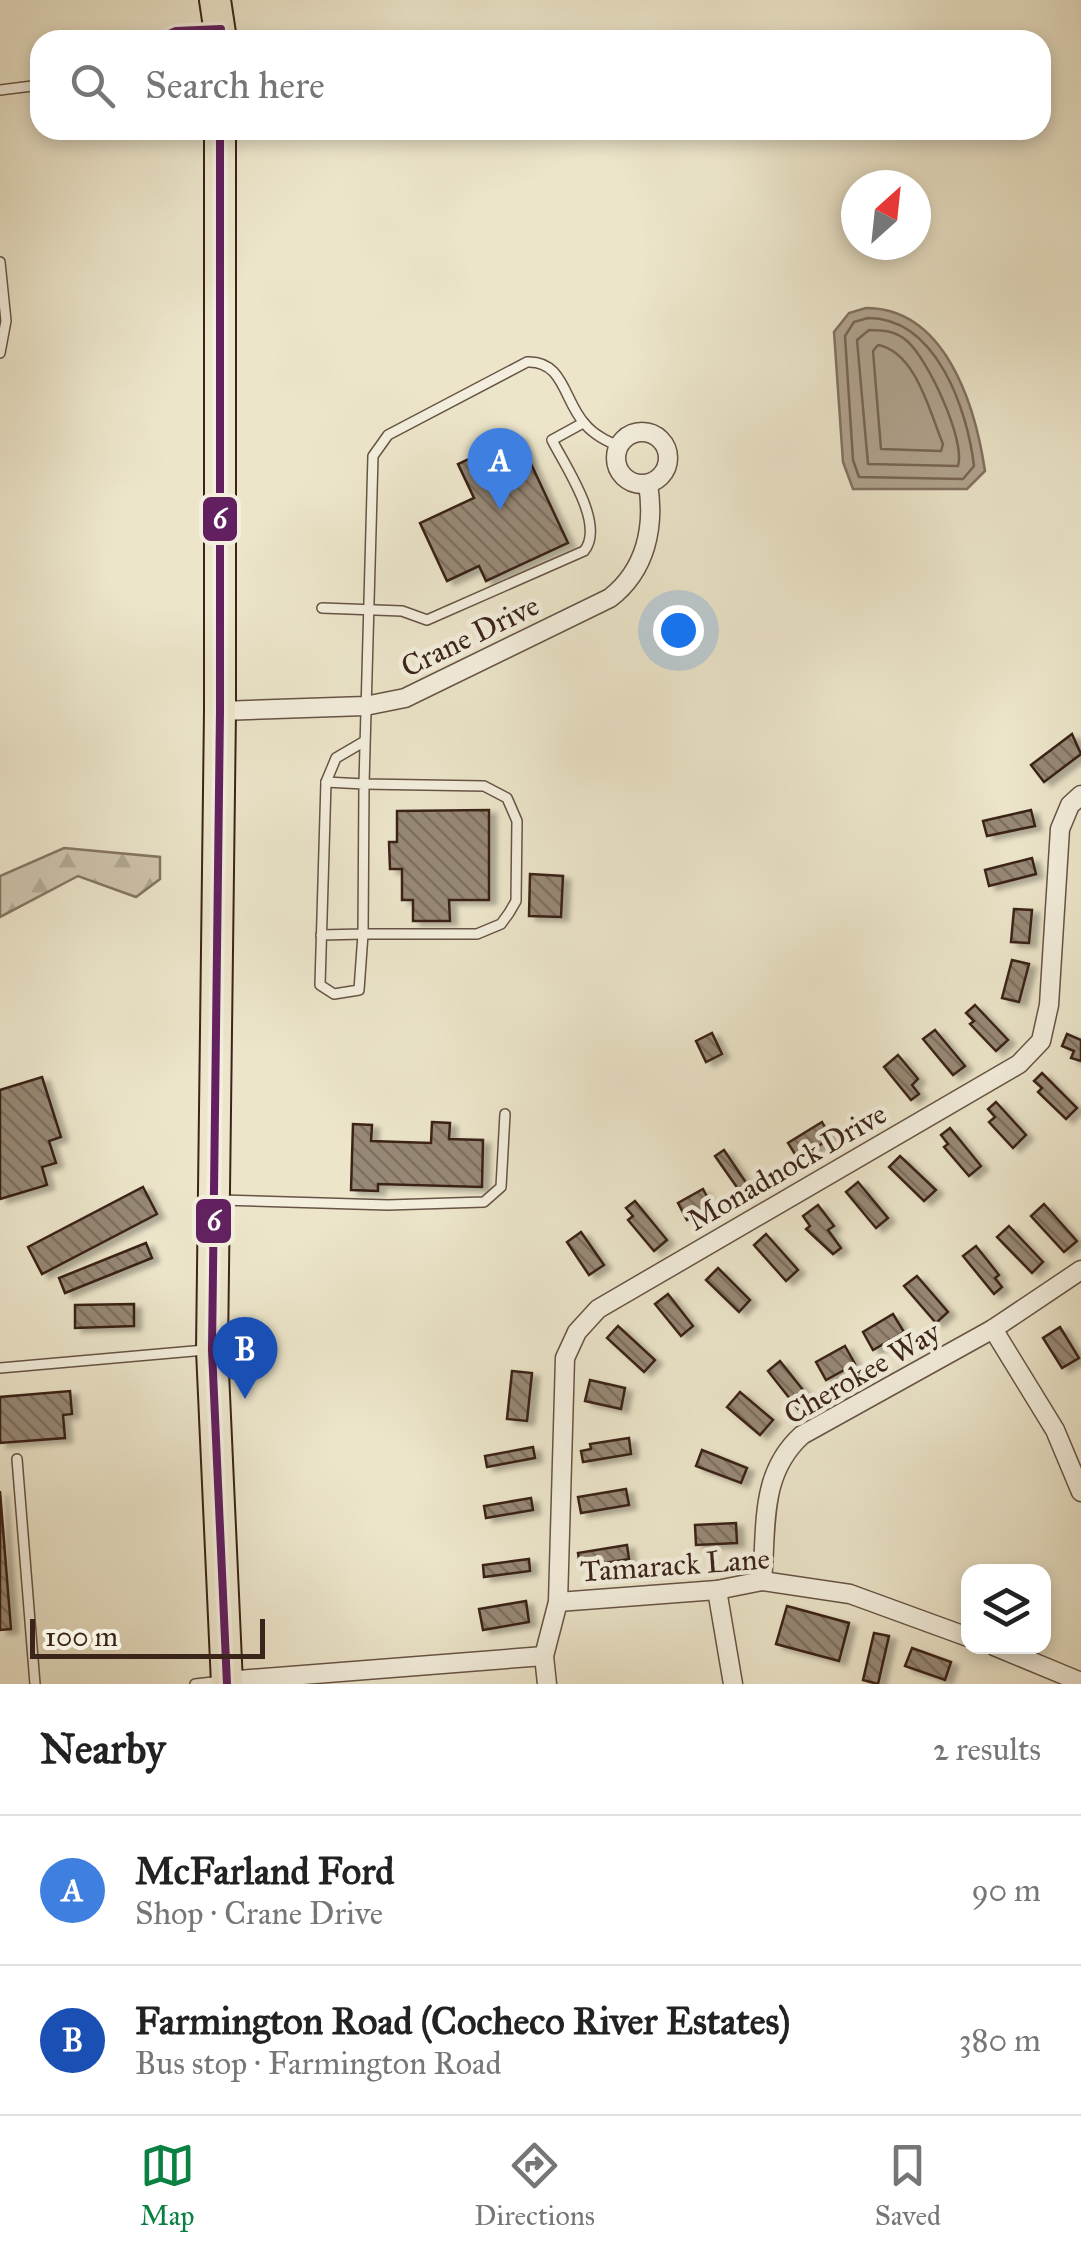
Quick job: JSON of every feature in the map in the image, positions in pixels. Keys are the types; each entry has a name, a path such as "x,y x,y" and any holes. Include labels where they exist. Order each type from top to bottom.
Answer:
{"highway":[{"path":"220,140 220,711 212,1350 227,1682"}],"street":[{"name":"Crane Drive","path":"220,711 364,706 424,691 610,598 623,588 641,560 650,524 648,484 666,468 664,445 644,432 628,436 620,447"},
{"path":"620,447 620,472 632,482 648,484"},
{"name":"Monadnock Drive","path":"544,1656 558,1602 565,1358 577,1332 598,1309 1019,1064 1042,1041 1049,1005 1060,830 1070,804 1081,795"},
{"name":"Cherokee Way","path":"762,1581 770,1484 775,1465 787,1448 802,1434 993,1329 1081,1270"},
{"path":"993,1329 1055,1430 1081,1492"},
{"name":"Tamarack Lane","path":"558,1602 718,1590 762,1581 850,1594 961,1634"},
{"path":"718,1590 733,1684"},
{"path":"1013,1654 1081,1682"},
{"path":"227,1682 544,1656 548,1684"}],"lane":[{"path":"179,30 222,17"},
{"path":"0,90 30,86"},
{"path":"0,262 6,321 0,353"},
{"path":"365,741 336,758 326,782 320,985 334,994 352,994 362,982 364,934 365,741 364,706 373,456 388,436 528,362 552,367 583,422 620,447"},
{"path":"322,608 402,610 427,620 584,552 591,539 589,518 552,440 583,422"},
{"path":"321,935 477,934 501,924 516,901 514,809 498,790 484,786 326,782"},
{"path":"214,1200 388,1205 484,1202 501,1187 505,1114"},
{"path":"0,1368 212,1350"},
{"path":"17,1459 35,1684"},
{"path":"195,1684 227,1682"}],"green space":[{"path":"64,848 160,857 160,879 136,897 78,876 0,917 0,876"}],"water":[{"path":"866,308 893,312 917,324 951,364 973,417 985,471 967,489 853,489 843,462 834,332 849,313"}],"building":[{"path":"518,436 568,543 486,581 479,566 447,581 420,523 474,498 458,464"},
{"path":"1072,734 1081,754 1044,782 1031,765"},
{"path":"489,810 489,900 449,900 450,921 413,921 413,900 402,900 402,869 390,869 389,842 397,842 397,811"},
{"path":"1031,810 1035,826 987,836 983,821"},
{"path":"1032,858 1036,874 989,886 985,870"},
{"path":"530,874 563,876 561,917 529,916"},
{"path":"1014,909 1032,910 1029,943 1011,942"},
{"path":"1012,960 1029,964 1019,1002 1002,998"},
{"path":"975,1005 1008,1040 996,1051 970,1024 974,1021 966,1013"},
{"path":"935,1030 965,1066 953,1075 923,1039"},
{"path":"712,1033 722,1054 706,1062 696,1041"},
{"path":"1067,1034 1081,1040 1081,1061 1071,1058 1074,1051 1062,1046"},
{"path":"898,1055 918,1079 912,1085 919,1094 911,1100 884,1067"},
{"path":"1042,1073 1077,1108 1066,1119 1038,1092 1042,1088 1034,1081"},
{"path":"42,1077 61,1137 49,1141 56,1163 42,1167 47,1185 0,1199 0,1090"},
{"path":"996,1102 1026,1135 1013,1148 989,1122 995,1117 988,1109"},
{"path":"432,1122 450,1123 449,1139 483,1140 482,1187 378,1184 378,1191 351,1190 353,1124 372,1125 371,1141 431,1143"},
{"path":"822,1122 831,1138 798,1159 788,1143"},
{"path":"950,1128 981,1166 969,1176 944,1147 948,1144 941,1135"},
{"path":"724,1150 751,1190 743,1196 715,1156"},
{"path":"900,1156 936,1190 924,1201 889,1167"},
{"path":"858,1182 888,1218 876,1228 846,1192"},
{"path":"143,1187 157,1214 42,1274 28,1247"},
{"path":"703,1189 712,1206 687,1220 678,1203"},
{"path":"635,1201 667,1240 654,1251 628,1220 633,1216 626,1208"},
{"path":"1044,1204 1077,1241 1064,1252 1031,1216"},
{"path":"818,1205 834,1226 828,1230 841,1248 833,1254 806,1229 810,1226 803,1216"},
{"path":"1009,1226 1043,1262 1032,1273 997,1237"},
{"path":"581,1232 604,1265 589,1275 567,1242"},
{"path":"766,1234 798,1270 786,1281 754,1245"},
{"path":"146,1243 152,1258 65,1293 59,1278"},
{"path":"976,1246 999,1275 995,1278 1002,1287 994,1294 963,1256"},
{"path":"718,1268 750,1300 739,1312 706,1280"},
{"path":"917,1276 948,1312 936,1323 904,1286"},
{"path":"668,1294 693,1326 681,1336 655,1304"},
{"path":"134,1304 134,1326 75,1328 75,1305"},
{"path":"893,1314 904,1332 873,1350 863,1332"},
{"path":"618,1326 655,1360 644,1372 607,1338"},
{"path":"1060,1327 1079,1358 1062,1368 1043,1338"},
{"path":"845,1346 855,1364 826,1380 816,1362"},
{"path":"780,1361 811,1400 798,1409 768,1371"},
{"path":"512,1371 532,1373 527,1421 507,1419"},
{"path":"590,1380 625,1388 621,1409 585,1401"},
{"path":"70,1391 72,1414 63,1415 65,1438 0,1443 0,1397"},
{"path":"740,1392 773,1420 760,1435 727,1407"},
{"path":"629,1438 631,1454 583,1462 581,1451 591,1449 590,1444"},
{"path":"533,1447 535,1458 487,1467 485,1456"},
{"path":"702,1450 747,1468 741,1483 696,1466"},
{"path":"626,1489 629,1505 581,1513 578,1497"},
{"path":"0,1491 11,1629 0,1630"},
{"path":"531,1498 533,1510 486,1518 484,1506"},
{"path":"736,1523 737,1543 696,1545 695,1525"},
{"path":"627,1545 629,1559 580,1567 578,1553"},
{"path":"529,1559 530,1571 484,1577 483,1565"},
{"path":"526,1601 529,1622 483,1630 479,1609"},
{"path":"787,1606 849,1623 839,1661 776,1644"},
{"path":"874,1633 889,1636 878,1684 863,1680"},
{"path":"912,1648 951,1662 945,1680 905,1666"}],"transit line":[{"name":"6","path":"198,30 221,30"},
{"name":"6","path":"220,140 220,711 212,1350 227,1684"}],"place":[{"name":"McFarland Ford","path":"500,510"},
{"name":"Farmington Road (Cocheco River Estates)","path":"245,1399"}]}
